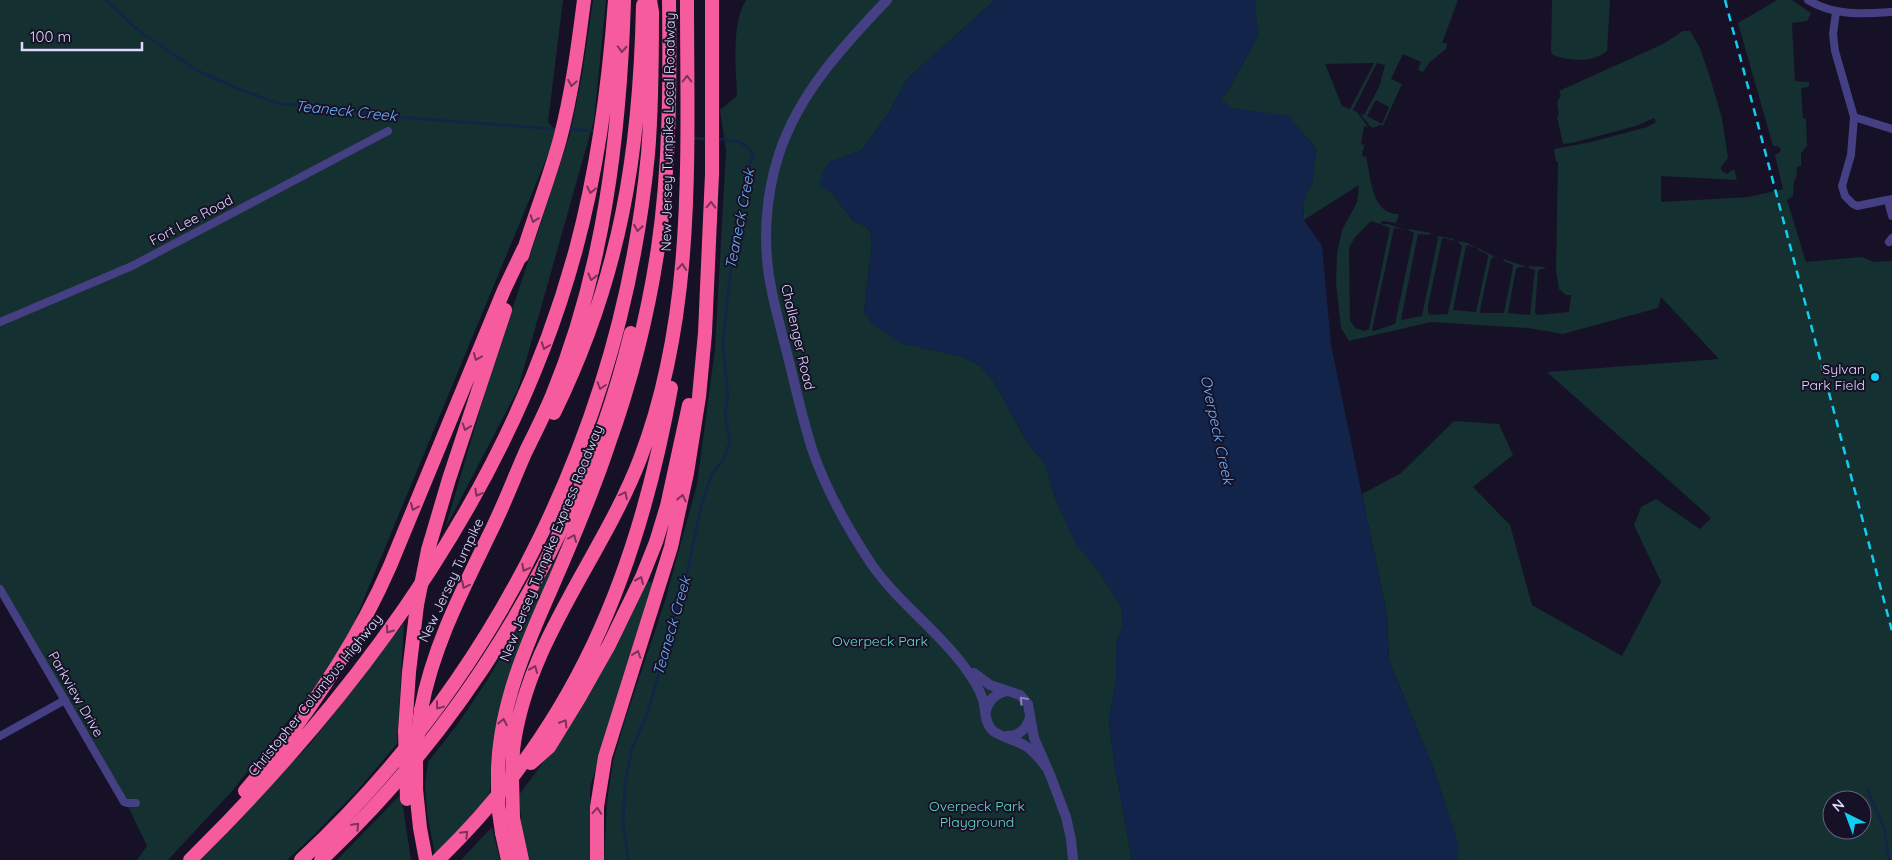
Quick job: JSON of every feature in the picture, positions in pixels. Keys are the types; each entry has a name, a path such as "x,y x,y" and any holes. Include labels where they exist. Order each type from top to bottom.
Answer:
{"highway":[{"path":"424,854 411,794 405,731 408,677 417,605 428,550 451,471 560,139 575,67 584,0"},
{"name":"Christopher Columbus Highway","path":"190,860 264,784 346,686 424,581 463,520 506,438 542,354 576,250 591,190 603,122 615,0"},
{"path":"509,494 551,398 582,312 600,240 617,123 624,0"},
{"path":"301,860 368,792 437,708 493,625 542,536 584,437 614,342 636,245 648,145 643,125 643,0"},
{"path":"509,494 533,456 560,402 576,368 596,315 619,233 634,144 643,125 652,58 652,12 650,0"},
{"name":"New Jersey Turnpike Express Roadway","path":"508,860 498,805 498,770 502,725 511,689 530,638 574,534 611,437 635,358 656,264 664,202 668,146 669,0"},
{"name":"New Jersey Turnpike Local Roadway","path":"522,860 514,818 512,778 513,750 522,704 541,652 620,505 640,459 659,399 677,315 684,238 687,149 687,0"},
{"path":"597,860 598,807 605,757 660,585 684,491 694,435 704,353 713,130 712,0"},
{"path":"712,18 718,0"},
{"path":"185,860 288,738 325,687 353,640 385,576 504,290 524,248"},
{"path":"321,860 381,799 438,730 481,670 524,600 562,526 584,476 615,390 636,314 656,264"},
{"path":"508,785 549,747 609,645 649,560 662,524 676,470 694,378 706,288"},
{"path":"438,860 477,821 508,785 544,735 596,639 624,571 651,483 674,368 677,315"},
{"name":"New Jersey Turnpike","path":"411,794 421,710 431,665 444,632 509,494"}],"street":[{"name":"Challenger Road","path":"887,0 821,75 787,132 770,192 766,238 772,290 813,451 829,490 856,540 874,567 963,665 978,686 986,711 987,722 991,729 999,735 1006,736 1027,747 1046,767"},
{"path":"1808,0 1821,8 1836,12 1892,12"},
{"path":"1836,12 1833,34 1835,51 1854,117 1851,155 1842,186 1843,192 1848,200 1857,206 1890,200 1892,216"},
{"path":"1854,117 1892,129"},
{"name":"Fort Lee Road","path":"0,322 132,266 388,131"},
{"name":"Parkview Drive","path":"0,589 124,802 127,804 136,803"},
{"name":"Challenger Road","path":"963,665 984,682 1007,692 1016,693 1026,700 1034,738 1066,817 1073,860"},
{"path":"986,711 993,697 1007,692"},
{"path":"0,736 65,700"},
{"path":"1006,736 1015,735 1023,731 1030,717"}],"green space":[{"path":"0,0 563,0 548,122 557,133 341,654 233,790 168,860 137,860 147,846 127,804 0,589"},
{"path":"593,0 606,0 594,120 518,389 445,529 487,386 570,134 582,75"},
{"name":"Overpeck Park","path":"746,0 995,0 907,79 890,111 862,150 830,162 820,184 833,194 853,221 866,226 871,232 872,242 864,312 901,343 964,357 980,366 993,380 1027,442 1045,464 1056,501 1121,606 1123,624 1116,645 1116,682 1109,720 1114,762 1132,860 604,860 607,802 613,761 665,601 697,484 715,349 726,151 720,110 737,96 736,34 741,10"},
{"path":"1256,0 1458,0 1442,43 1447,43 1446,49 1430,62 1423,72 1418,70 1421,62 1403,54 1391,79 1402,84 1383,126 1371,127 1360,114 1364,115 1379,87 1385,65 1377,63 1353,110 1357,112 1368,127 1364,126 1361,144 1365,145 1362,152 1363,157 1366,156 1374,193 1383,208 1390,213 1399,214 1396,223 1383,221 1380,224 1371,221 1355,237 1349,248 1350,320 1355,328 1365,331 1369,329 1390,228 1381,224 1388,224 1405,230 1394,228 1372,330 1374,331 1395,324 1414,233 1409,229 1431,233 1429,235 1418,234 1401,320 1422,316 1438,238 1432,235 1453,239 1454,241 1442,239 1428,306 1428,313 1430,315 1448,314 1462,246 1457,241 1468,243 1476,249 1468,245 1466,246 1453,310 1476,312 1488,257 1487,254 1478,250 1478,248 1501,260 1494,257 1491,259 1480,310 1481,313 1504,313 1513,265 1503,261 1504,259 1526,267 1516,269 1508,313 1530,315 1535,270 1529,268 1529,266 1546,269 1538,271 1535,312 1537,315 1569,312 1571,295 1566,295 1559,289 1556,270 1558,162 1556,161 1554,149 1591,142 1647,127 1656,122 1654,118 1636,126 1563,144 1557,117 1559,114 1557,102 1561,95 1559,91 1663,44 1683,31 1690,31 1699,46 1722,118 1728,158 1721,167 1721,170 1727,174 1734,169 1737,180 1661,176 1661,202 1749,197 1783,189 1775,155 1781,149 1773,146 1738,23 1777,0 1792,0 1811,13 1807,21 1792,23 1795,81 1809,82 1809,87 1801,88 1803,118 1806,119 1807,146 1801,153 1801,166 1797,167 1793,196 1787,200 1806,262 1862,257 1874,262 1892,261 1892,860 1458,860 1458,844 1434,770 1389,660 1387,615 1362,494 1401,473 1454,421 1499,424 1513,455 1473,487 1510,525 1532,605 1622,656 1661,582 1634,525 1641,507 1656,499 1700,529 1711,518 1547,372 1719,359 1661,297 1658,308 1563,334 1528,328 1431,322 1349,341 1341,328 1336,283 1337,254 1342,230 1357,202 1359,185 1304,220 1303,205 1312,184 1316,149 1308,139 1228,109 1221,100 1258,35","holes":["1374,63 1350,109 1342,106 1325,64","1376,100 1389,107 1382,124 1367,116"]},
{"path":"1552,0 1610,0 1607,51 1595,58 1581,60 1553,55 1551,52"},
{"path":"558,555 493,761 489,798 435,855 427,813 425,784 428,762 457,725 488,679"},
{"path":"645,580 657,584 590,787 590,860 529,860 522,828 519,795 558,742"},
{"path":"404,623 397,744 357,791 287,860 198,860 310,744"},
{"path":"401,794 411,860 337,860"},
{"path":"492,827 500,860 461,860"}],"water":[{"name":"Overpeck Creek","path":"995,0 1256,0 1258,35 1221,100 1229,105 1229,109 1289,116 1316,149 1312,184 1303,205 1304,220 1322,246 1331,345 1387,615 1389,660 1434,770 1458,844 1458,860 1132,860 1114,762 1109,720 1116,682 1116,645 1123,624 1121,606 1100,574 1076,544 1056,501 1045,464 1027,442 993,380 980,366 964,357 901,343 872,324 864,312 872,242 871,232 866,226 853,221 833,194 820,185 823,171 829,162 862,150 890,111 907,79"}],"waterway":[{"name":"Teaneck Creek","path":"106,0 138,30 196,70 280,104 325,106 381,116 557,129"},
{"name":"Teaneck Creek","path":"568,129 595,131"},
{"name":"Teaneck Creek","path":"693,138 707,139"},
{"name":"Teaneck Creek","path":"628,860 623,822 625,783 632,748 647,715 687,573 702,503 712,474 723,460 730,442 725,414 728,398 723,344 729,283 744,183 753,155 742,144 717,139"},
{"path":"1867,788 1884,828 1889,860"}],"railway":[{"path":"1725,0 1892,631"}],"place":[{"name":"Sylvan Park Field","path":"1875,377"}],"park label":[{"name":"Overpeck Park Playground","path":"977,814"}]}
